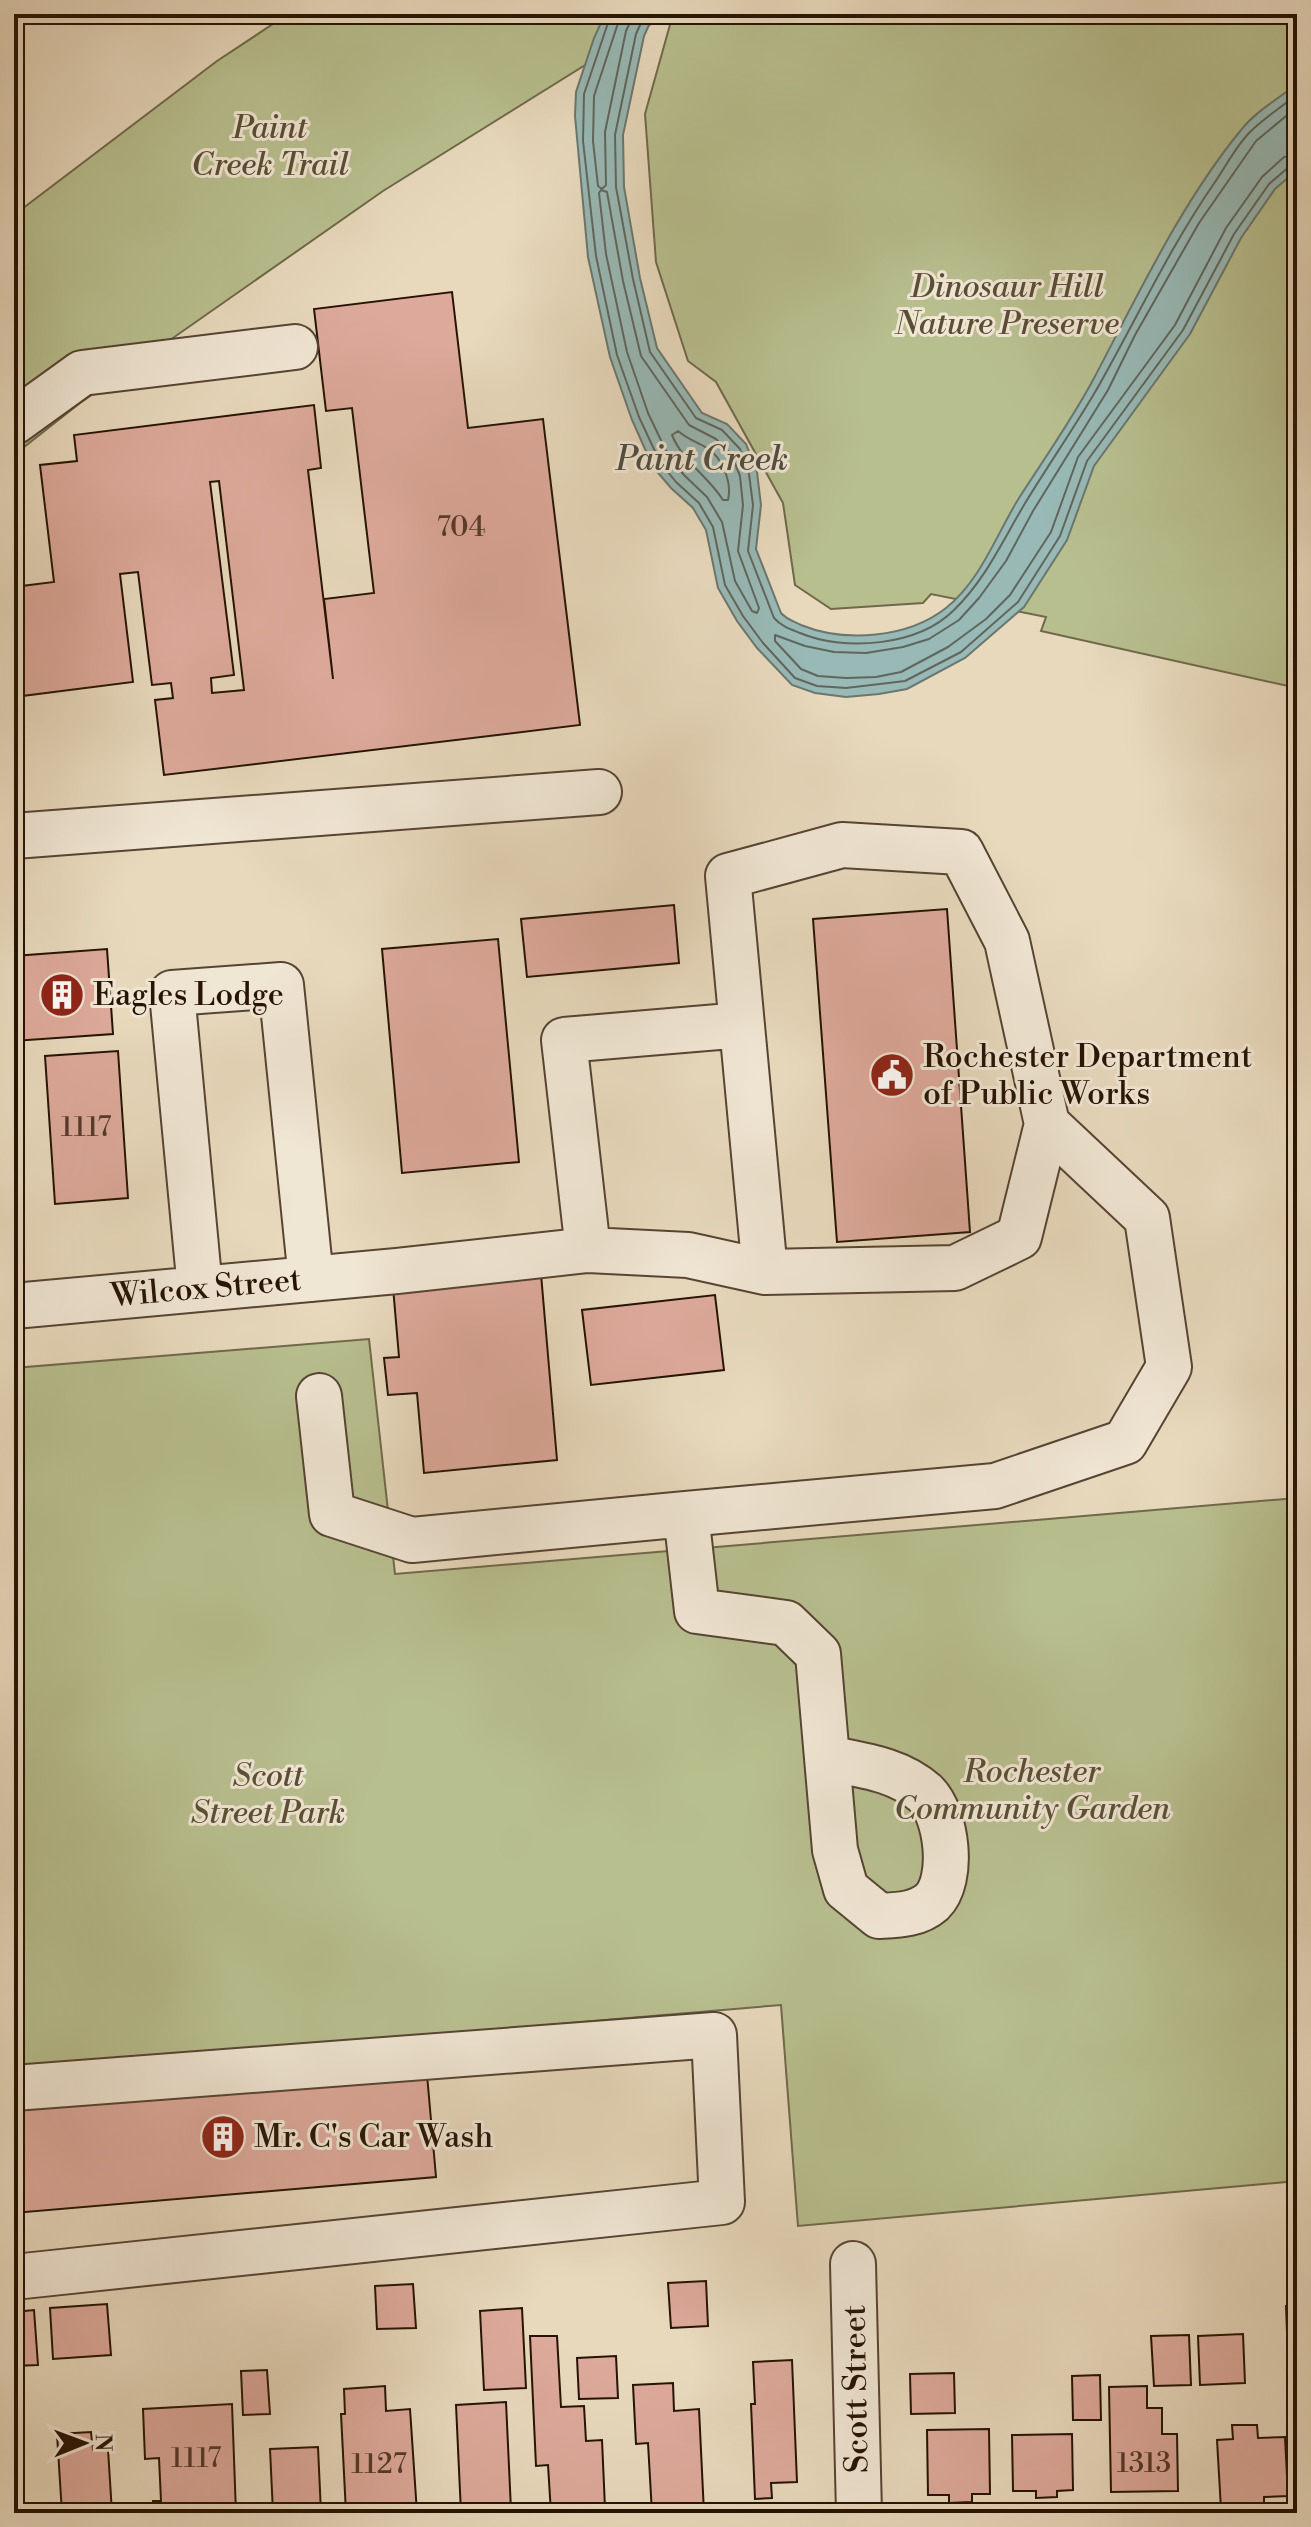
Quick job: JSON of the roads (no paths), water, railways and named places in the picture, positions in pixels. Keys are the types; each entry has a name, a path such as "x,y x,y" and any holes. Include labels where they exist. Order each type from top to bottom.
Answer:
{"street":[{"path":"14,422 82,373 295,347"},
{"path":"14,836 599,792"},
{"path":"319,1396 332,1514 412,1540 995,1486 1125,1442 1169,1367 1147,1218 1047,1124 1007,941 961,852 842,845 728,876 765,1272"},
{"path":"200,1289 172,993 281,985 311,1279"},
{"path":"588,1250 564,1040 742,1025"},
{"name":"Wilcox Street","path":"14,1306 588,1250 688,1255 765,1272 955,1268 1019,1237 1047,1124"},
{"path":"686,1514 697,1611 786,1623 818,1654 827,1758"},
{"path":"14,2088 714,2035 722,2202 14,2277"},
{"name":"Scott Street","path":"853,2264 859,2513"}],"water":[{"name":"Paint Creek","path":"605,14 654,14 644,36 623,135 624,187 640,278 657,348 702,413 727,424 746,444 757,472 761,505 756,549 781,613 801,625 837,634 876,634 914,626 946,608 969,584 1085,395 1161,251 1199,188 1247,123 1297,84 1297,170 1275,189 1241,238 1190,334 1094,466 1067,540 1024,607 965,658 907,689 846,697 815,693 792,685 757,648 737,621 718,588 706,530 693,508 653,467 632,420 610,357 588,257 575,116 576,92"}],"place":[{"name":"Eagles Lodge","path":"62,995"},
{"name":"Rochester Department of Public Works","path":"892,1075"},
{"name":"Mr. C's Car Wash","path":"223,2137"}],"park label":[{"name":"Paint Creek Trail","path":"270,146"},
{"name":"Dinosaur Hill Nature Preserve","path":"1007,306"},
{"name":"Rochester Community Garden","path":"1032,1790"},
{"name":"Scott Street Park","path":"268,1794"}]}
